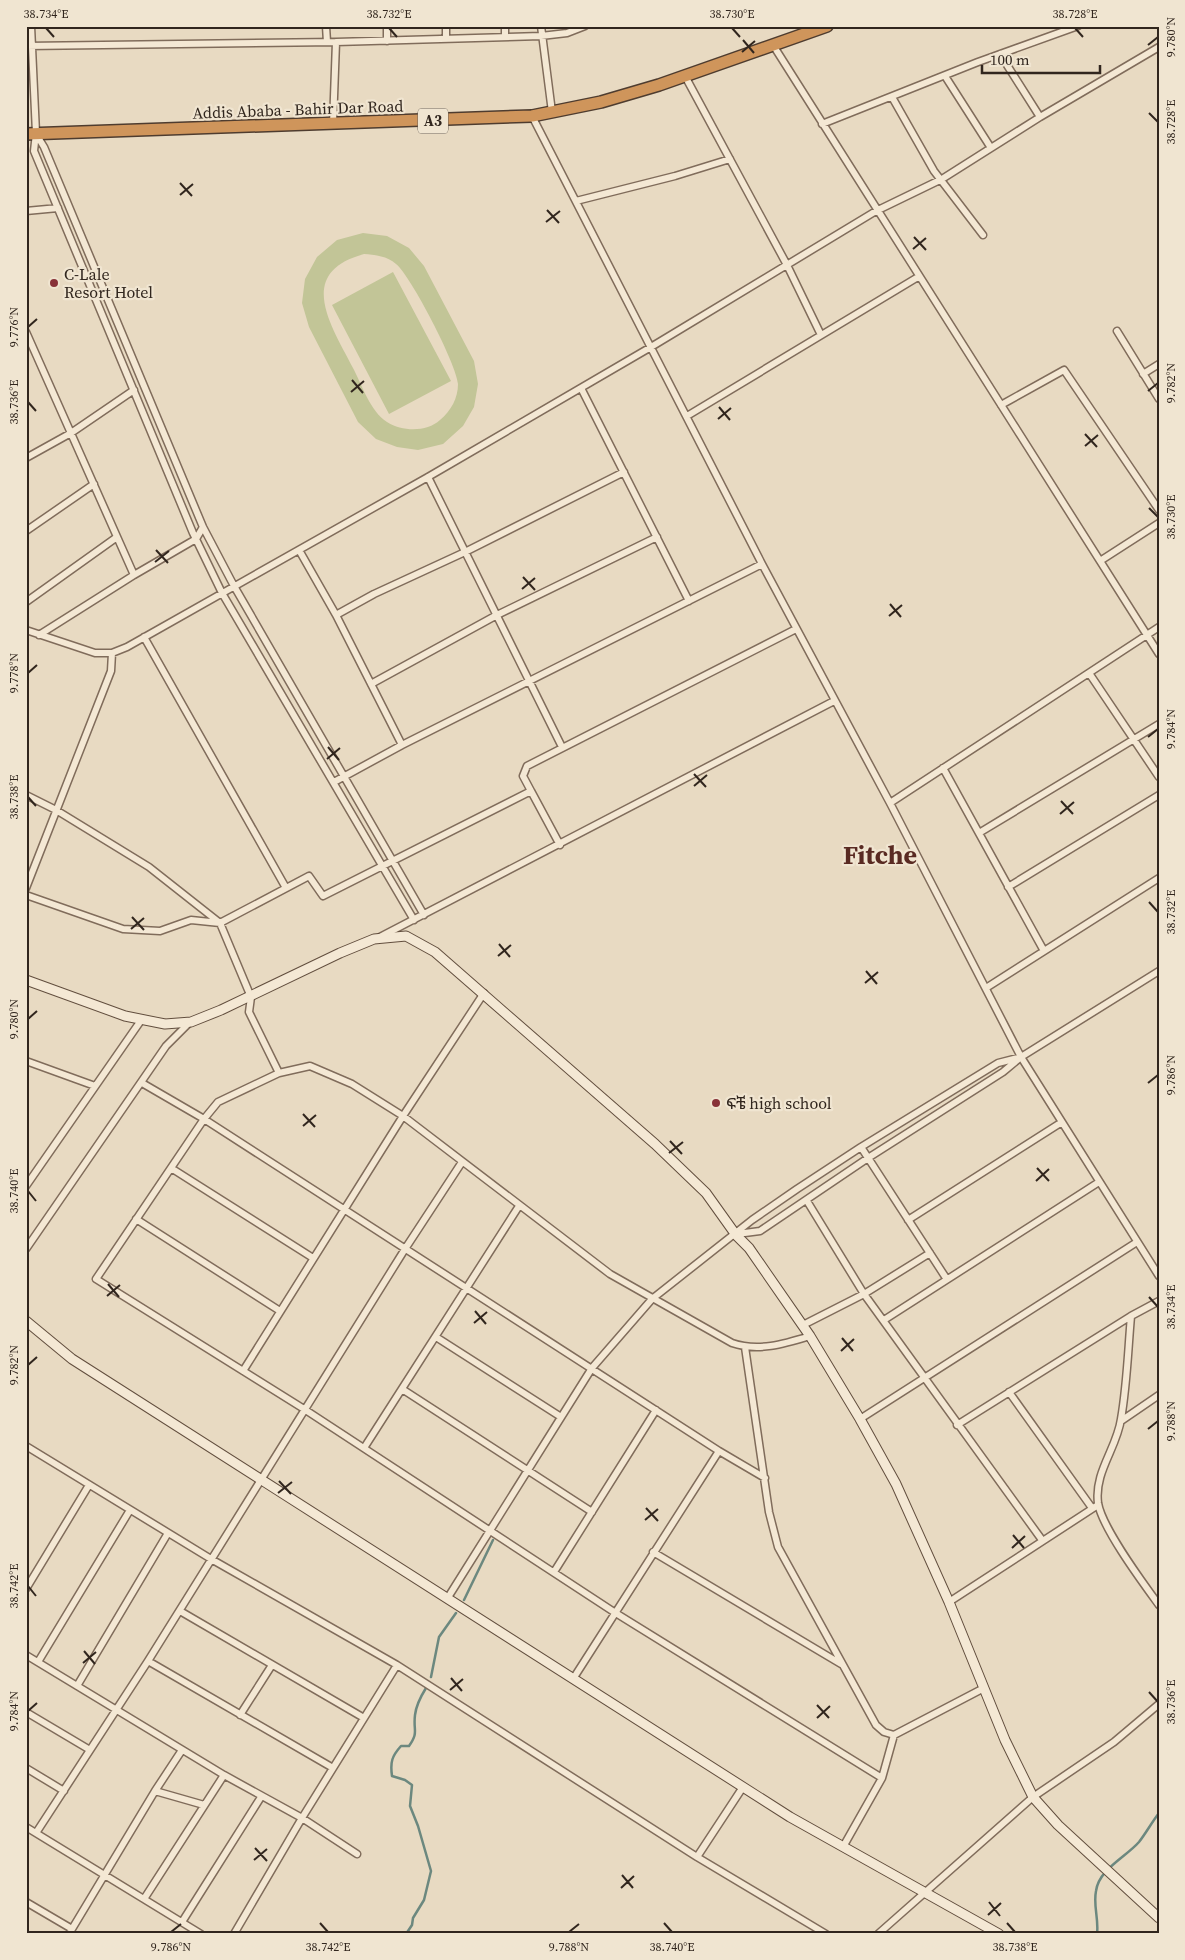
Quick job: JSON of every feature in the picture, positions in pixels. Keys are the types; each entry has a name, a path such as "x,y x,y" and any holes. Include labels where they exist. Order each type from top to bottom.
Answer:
{"highway":[{"name":"Addis Ababa - Bahir Dar Road","path":"31,134 532,116 601,102 685,76 773,45 798,31 827,26"}],"street":[{"path":"31,26 29,46 31,134 34,151 196,539 222,593 414,920"},
{"path":"326,26 327,42"},
{"path":"387,26 387,41"},
{"path":"446,26 446,39"},
{"path":"505,26 505,37"},
{"path":"541,26 552,112"},
{"path":"29,46 336,42 541,36 567,33 585,26"},
{"path":"822,124 1000,54 1078,26"},
{"path":"333,124 336,42"},
{"path":"773,45 918,277 1159,654"},
{"path":"26,630 95,653 112,653 144,637 428,477 581,388 876,210 942,180 1040,117 1159,47"},
{"path":"1000,54 1040,117"},
{"path":"685,76 787,265 821,335"},
{"path":"945,76 991,148"},
{"path":"892,97 934,171 983,235"},
{"path":"532,116 762,564 890,803 1021,1057 1159,1276"},
{"path":"31,134 44,147 203,527 234,586 424,915"},
{"path":"576,201 675,176 730,159"},
{"path":"26,211 58,208"},
{"path":"687,416 918,277"},
{"path":"1116,331 1159,399"},
{"path":"26,332 134,575"},
{"path":"1143,374 1159,364"},
{"path":"1001,405 1064,370 1159,510"},
{"path":"581,388 689,601"},
{"path":"26,458 71,433 134,390"},
{"path":"336,615 374,594 466,552 624,472"},
{"path":"428,477 562,747"},
{"path":"26,531 94,484"},
{"path":"1100,561 1159,523"},
{"path":"39,635 134,575 196,539 203,527"},
{"path":"26,602 117,537"},
{"path":"371,684 497,615 657,537"},
{"path":"299,550 336,615 402,745"},
{"path":"334,782 402,745 762,564"},
{"path":"890,803 1159,627"},
{"path":"560,845 523,776 527,766 796,629"},
{"path":"144,637 286,888"},
{"path":"26,888 111,671 112,653"},
{"path":"1089,673 1159,777"},
{"path":"26,980 124,1016 165,1024 190,1022 251,997 340,953 414,920 834,701"},
{"path":"979,833 1159,724"},
{"path":"943,768 1044,951"},
{"path":"26,895 123,929 160,931 192,920 220,923 308,876 323,896 392,859 532,791"},
{"path":"26,795 56,810 149,867 220,923 251,997 248,1012 279,1073"},
{"path":"1008,887 1159,795"},
{"path":"986,988 1159,878"},
{"path":"374,939 406,936 435,952 656,1144 706,1193 736,1235 749,1248 803,1325 860,1419 896,1484 949,1602 1005,1740 1032,1797 1058,1825 1159,1918"},
{"path":"736,1235 760,1231 868,1158 1003,1072 1021,1057 1159,971"},
{"path":"243,1371 403,1116 484,993"},
{"path":"26,1186 142,1019"},
{"path":"26,1250 166,1046 190,1022"},
{"path":"447,1599 592,1368 652,1299 736,1235 752,1220 861,1146 998,1063 1021,1057"},
{"path":"26,1061 95,1086"},
{"path":"810,1336 780,1345 745,1347 732,1343 610,1274 403,1116 352,1084 310,1066 279,1073 218,1102 204,1118 96,1279 304,1409 490,1529 614,1612 882,1778"},
{"path":"142,1083 204,1118 719,1451 765,1478"},
{"path":"908,1220 1062,1122"},
{"path":"861,1146 946,1278"},
{"path":"36,1833 180,1611 304,1409 462,1162"},
{"path":"171,1168 313,1258"},
{"path":"884,1320 946,1278 1099,1182"},
{"path":"807,1201 864,1294 1042,1540"},
{"path":"364,1448 519,1206"},
{"path":"136,1220 280,1312"},
{"path":"860,1419 1137,1242"},
{"path":"803,1325 864,1294 930,1253"},
{"path":"957,1425 1131,1316 1159,1301"},
{"path":"949,1602 1095,1506 1104,1465 1121,1421 1131,1316"},
{"path":"26,1321 72,1359 743,1787 843,1847 999,1934"},
{"path":"436,1338 561,1416"},
{"path":"745,1347 769,1512 778,1546 876,1725 884,1732 894,1735 905,1731 984,1688"},
{"path":"402,1389 592,1512"},
{"path":"1009,1392 1095,1506 1116,1542 1159,1605"},
{"path":"1121,1421 1159,1395"},
{"path":"554,1572 656,1410"},
{"path":"26,1446 211,1559 397,1665 697,1857 826,1934"},
{"path":"573,1679 614,1612 719,1451"},
{"path":"26,1589 89,1484"},
{"path":"38,1662 130,1510"},
{"path":"77,1686 168,1533"},
{"path":"653,1552 842,1664"},
{"path":"180,1611 364,1718"},
{"path":"26,1655 182,1750 302,1818 356,1854"},
{"path":"148,1661 333,1768"},
{"path":"240,1715 272,1665"},
{"path":"234,1934 302,1818 397,1665"},
{"path":"878,1934 1032,1797 1114,1742 1159,1704"},
{"path":"26,1712 90,1750"},
{"path":"843,1847 882,1778 894,1735"},
{"path":"26,1902 71,1931 155,1791 182,1750"},
{"path":"26,1768 64,1791"},
{"path":"144,1899 224,1774"},
{"path":"697,1857 743,1787"},
{"path":"155,1791 204,1805"},
{"path":"182,1922 261,1796"},
{"path":"26,1828 201,1934"}],"green space":[{"path":"363,233 387,236 409,248 424,266 474,361 478,384 474,407 463,426 443,444 418,450 397,447 376,439 358,422 309,327 302,303 305,279 317,257 337,240","holes":["364,254 389,259 403,272 432,321 456,374 458,389 451,408 435,424 428,427 422,429 400,428 381,417 367,397 329,318 324,302 324,287 330,274 343,263"]},
{"path":"393,272 451,381 389,414 332,305"}],"waterway":[{"path":"464,1600 493,1540"},
{"path":"431,1677 439,1637 456,1613"},
{"path":"406,1934 424,1900 431,1871 410,1806 412,1785 405,1780 392,1776 391,1767 394,1756 401,1746 409,1746 414,1737 416,1712 426,1688"},
{"path":"1097,1934 1095,1897 1098,1883 1107,1870 1134,1848 1159,1813"}],"place":[{"name":"C-Lale Resort Hotel","path":"54,283"},
{"name":"ፍቼ high school","path":"716,1103"}],"district":[{"name":"Fitche","path":"880,855"}]}
